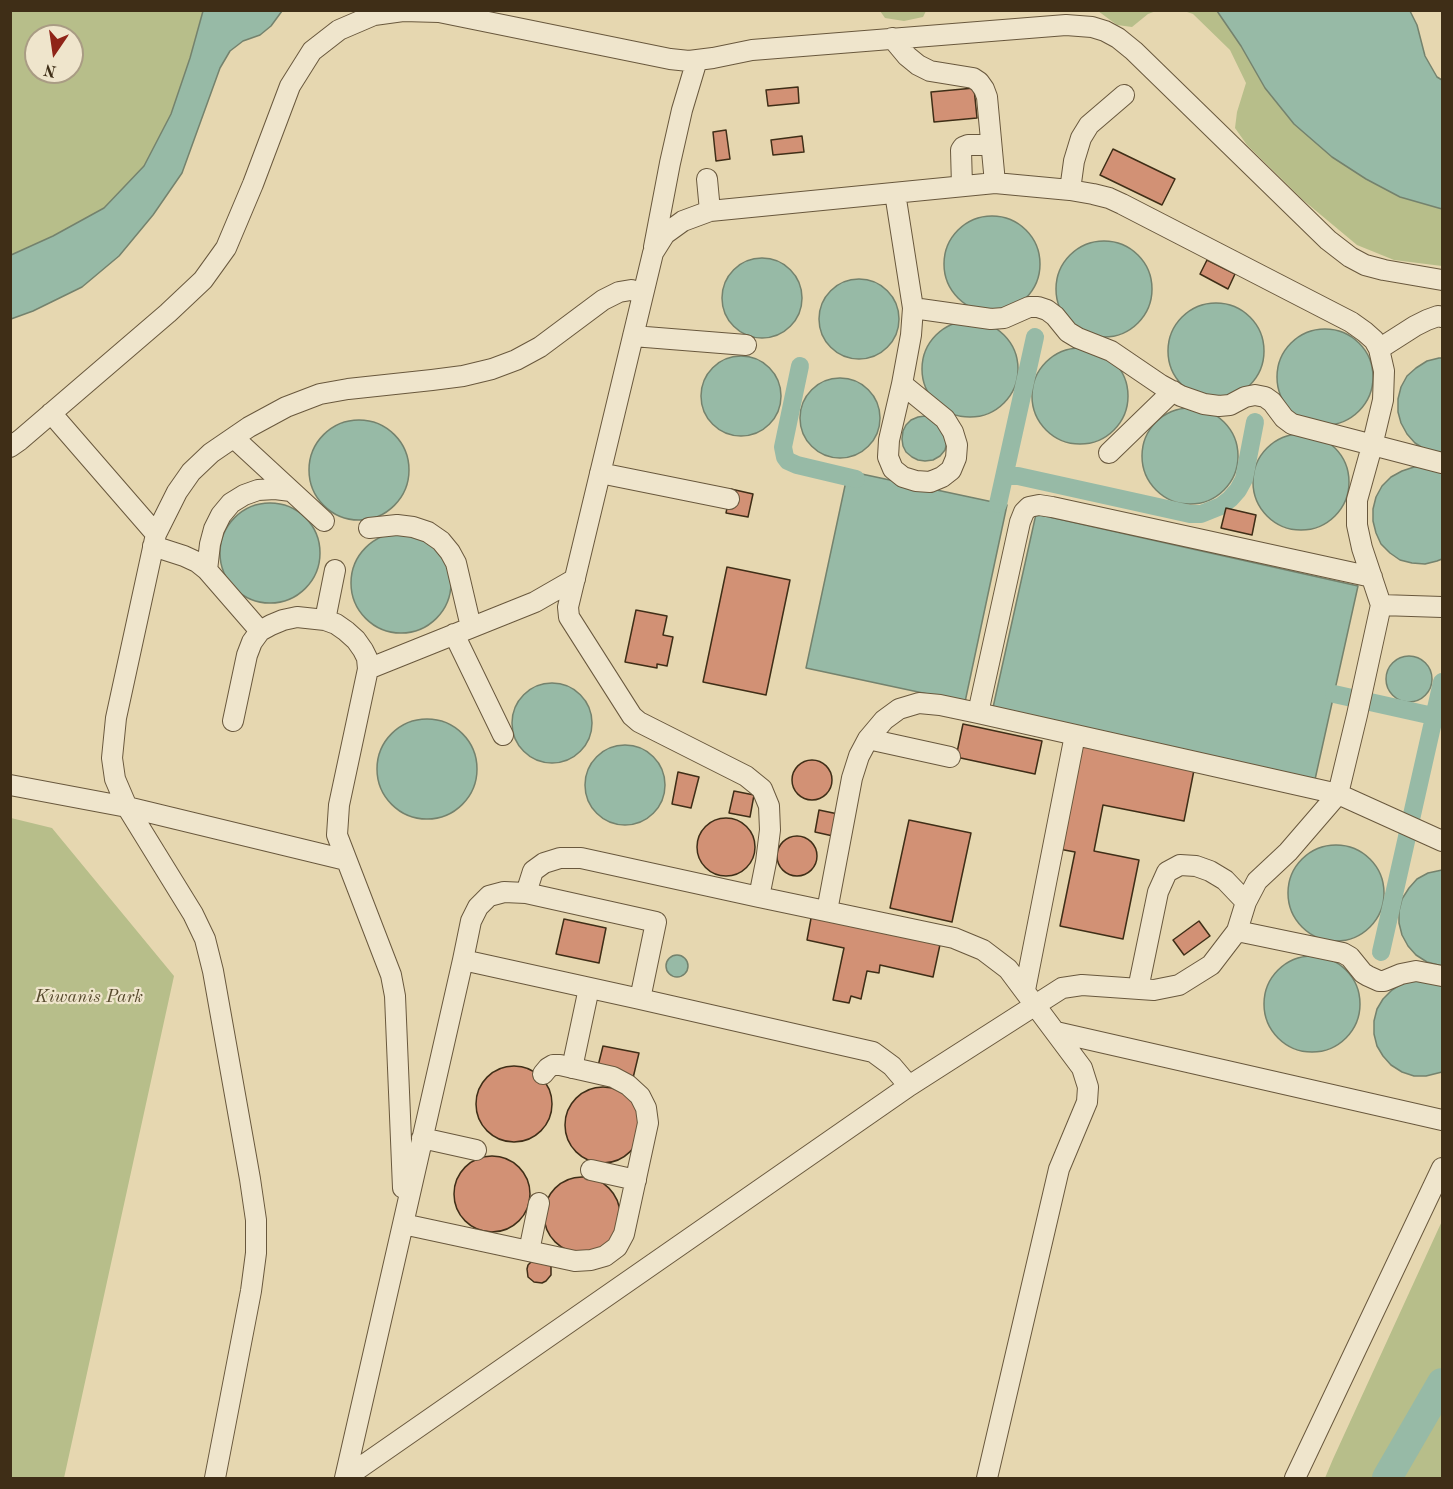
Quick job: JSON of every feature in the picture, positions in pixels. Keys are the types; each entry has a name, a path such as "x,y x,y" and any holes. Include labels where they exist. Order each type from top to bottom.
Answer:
{"lane":[{"path":"10,447 168,313 203,280 226,248 290,86 312,51 339,30 374,15 403,11 438,12 688,61 752,50 892,38 1066,25 1092,27 1118,38 1134,51 1328,240 1350,257 1365,265 1384,270 1443,280"},
{"path":"892,38 918,65 930,71 973,78 984,89 987,97 995,183"},
{"path":"697,60 682,110 653,253 568,607 569,617 632,716 639,722 746,776 762,789 769,806 770,830 759,897"},
{"path":"1070,190 1074,161 1081,138 1089,125 1124,95"},
{"path":"963,186 961,150 963,147 991,145"},
{"path":"706,179 710,211"},
{"path":"345,1478 909,1086 1030,998 1082,984 1154,990 1179,985 1211,965 1237,931 1246,902 1257,881 1288,852 1338,794 1381,605 1356,525 1357,500 1383,400 1384,386 1379,349 1374,340 1365,332 1351,322 1109,198 1070,190 995,183 710,211 683,221 665,234 653,253"},
{"path":"895,193 913,308 911,335 889,440 888,457 893,469 903,477 930,482 951,470 956,458 957,445 953,432 945,419 902,384"},
{"path":"215,1479 251,1292 256,1253 254,1210 248,1167 215,982 205,939 193,914 128,807 115,779 112,758 116,718 155,540 177,492 191,472 211,453 249,427 286,407 320,394 453,378 492,369 516,360 540,347 603,300 618,292 631,290 643,293"},
{"path":"913,308 1004,318 1029,308 1038,307 1055,316 1068,332 1111,351 1181,396 1204,404 1219,406 1230,405 1245,397 1255,395 1265,397 1292,424 1443,464"},
{"path":"1379,349 1415,326 1438,316 1443,317"},
{"path":"633,336 746,345"},
{"path":"1109,453 1173,392"},
{"path":"51,413 155,540 197,562 207,570 260,631"},
{"path":"234,438 324,521"},
{"path":"600,473 729,499"},
{"path":"207,570 214,529 221,514 231,503 258,490 275,489 291,492"},
{"path":"978,713 1020,522 1029,507 1039,505 1052,507 1372,577"},
{"path":"369,528 397,525 413,527 428,532 441,541 450,552 456,563 463,631 503,735"},
{"path":"325,620 335,570"},
{"path":"368,669 535,602 574,579"},
{"path":"1381,605 1443,607"},
{"path":"233,721 247,655 252,642 260,631 283,620 297,617 313,618 336,624 356,640 367,658 368,669 338,814 337,835 391,975 395,996 404,1219"},
{"path":"827,911 852,778 859,756 868,739 884,720 899,709 919,703 978,713 1338,794 1443,841"},
{"path":"1030,998 1075,735"},
{"path":"868,739 950,757"},
{"path":"10,785 128,807 346,860"},
{"path":"526,892 533,871 544,863 560,858 581,858 954,938 983,950 1008,969 1082,1068 1088,1086 1087,1101 1059,1169 987,1479"},
{"path":"1138,989 1158,892 1167,872 1180,865 1210,870 1225,880 1246,902"},
{"path":"345,1478 471,921 478,907 489,896 504,892 526,892 656,922 640,999"},
{"path":"1237,931 1343,953 1368,976 1379,981 1416,971 1443,975"},
{"path":"463,960 873,1052 892,1066 909,1086"},
{"path":"572,1068 589,988"},
{"path":"1056,1032 1443,1120"},
{"path":"404,1219 575,1261 605,1256 617,1247 624,1234 648,1123 646,1108 640,1096 628,1085 613,1077 554,1065 543,1074"},
{"path":"422,1138 476,1150"},
{"path":"1295,1479 1443,1168"},
{"path":"591,1170 636,1180"},
{"path":"530,1251 539,1203"}],"green space":[{"path":"10,11 203,11 171,114 144,166 104,208 53,236 11,255"},
{"path":"880,11 926,11 923,17 904,21 885,18"},
{"path":"1098,11 1156,11 1148,14 1132,27 1117,25"},
{"path":"1184,11 1217,11 1241,46 1265,88 1294,124 1366,179 1400,197 1442,209 1442,266 1394,260 1357,245 1303,200 1247,145 1235,128 1237,112 1246,83 1230,50 1193,14"},
{"name":"Kiwanis Park","path":"11,818 52,828 174,976 64,1478 11,1478"},
{"path":"1442,1221 1442,1478 1325,1478 1333,1459"}],"shaded area":[{"path":"203,11 282,11 271,26 260,35 243,41 230,51 220,68 182,173 153,215 119,256 82,287 11,319 11,255 53,236 104,208 144,166 171,114"},
{"path":"1217,11 1410,11 1417,25 1425,56 1437,77 1442,80 1442,209 1400,197 1366,179 1332,157 1294,124 1265,88 1241,46"},
{"path":"992,216 1010,219 1026,230 1037,246 1040,264 1037,282 1026,298 1010,309 992,312 974,309 958,298 947,282 944,264 947,246 958,230 974,219"},
{"path":"1104,241 1122,244 1138,255 1149,271 1152,289 1149,307 1138,323 1122,334 1104,337 1086,334 1070,323 1059,307 1056,289 1059,271 1070,255 1086,244"},
{"path":"762,258 777,261 790,270 799,283 802,298 799,313 790,326 777,335 762,338 747,335 734,326 725,313 722,298 725,283 734,270 747,261"},
{"path":"859,279 874,282 887,291 896,304 899,319 896,334 887,347 874,356 859,359 844,356 831,347 822,334 819,319 822,304 831,291 844,282"},
{"path":"1216,303 1234,306 1250,317 1261,333 1264,351 1261,369 1250,385 1234,396 1216,399 1198,396 1182,385 1171,369 1168,351 1171,333 1182,317 1198,306"},
{"path":"970,321 988,324 1004,335 1015,351 1018,369 1015,387 1004,403 988,414 970,417 952,414 936,403 925,387 922,369 925,351 936,335 952,324"},
{"path":"1325,329 1343,332 1359,343 1370,359 1373,377 1370,395 1359,411 1343,422 1325,425 1307,422 1291,411 1280,395 1277,377 1280,359 1291,343 1307,332"},
{"path":"1080,348 1098,352 1114,362 1124,378 1128,396 1124,414 1114,430 1098,440 1080,444 1062,440 1046,430 1036,414 1032,396 1036,378 1046,362 1062,352"},
{"path":"741,356 756,359 769,368 778,381 781,396 778,411 769,424 756,433 741,436 726,433 713,424 704,411 701,396 704,381 713,368 726,359"},
{"path":"1442,358 1442,454 1426,450 1415,443 1407,434 1398,412 1401,387 1407,376 1427,361"},
{"path":"840,378 855,381 868,390 877,403 880,418 877,433 868,446 855,455 840,458 825,455 812,446 803,433 800,418 803,403 812,390 825,381"},
{"path":"1190,408 1209,411 1224,422 1235,437 1238,456 1235,475 1224,490 1209,501 1190,504 1171,501 1156,490 1145,475 1142,456 1145,437 1156,422 1171,411"},
{"path":"925,416 939,421 947,442 940,456 925,461 918,460 906,452 902,439 903,431 911,420"},
{"path":"359,420 378,423 395,434 406,451 409,470 406,489 395,506 378,517 359,520 340,517 323,506 312,489 309,470 312,451 323,434 340,423"},
{"path":"1301,434 1319,438 1335,448 1345,464 1349,482 1345,500 1335,516 1319,526 1301,530 1283,526 1267,516 1257,500 1253,482 1257,464 1267,448 1283,438"},
{"path":"1414,467 1427,467 1442,472 1442,559 1425,564 1400,560 1390,553 1381,544 1373,521 1376,497 1382,486 1391,477"},
{"path":"857,473 1007,505 965,702 806,668 846,481 855,483"},
{"path":"270,503 289,507 306,517 316,534 320,553 316,572 306,589 289,599 270,603 251,599 234,589 224,572 220,553 224,534 234,517 251,507"},
{"path":"1036,514 1358,586 1314,784 992,712"},
{"path":"401,533 429,541 443,555 451,583 443,611 429,625 401,633 373,625 359,611 351,583 359,555 373,541"},
{"path":"1409,656 1425,663 1432,679 1425,695 1409,702 1393,695 1386,679 1393,663"},
{"path":"552,683 567,686 580,695 589,708 592,723 589,738 580,751 567,760 552,763 537,760 524,751 515,738 512,723 515,708 524,695 537,686"},
{"path":"427,719 446,722 463,733 474,750 477,769 474,788 463,805 446,816 427,819 408,816 391,805 380,788 377,769 380,750 391,733 408,722"},
{"path":"625,745 640,748 653,757 662,770 665,785 662,800 653,813 640,822 625,825 610,822 597,813 588,800 585,785 588,770 597,757 610,748"},
{"path":"1336,845 1355,848 1370,859 1381,874 1384,893 1381,912 1370,927 1355,938 1336,941 1317,938 1302,927 1291,912 1288,893 1291,874 1302,859 1317,848"},
{"path":"1442,870 1442,966 1427,962 1408,946 1402,935 1399,911 1402,899 1417,879 1428,873"},
{"path":"677,955 685,958 688,966 685,974 677,977 669,974 666,966 669,958"},
{"path":"1312,956 1331,959 1346,970 1357,985 1360,1004 1357,1023 1346,1038 1331,1049 1312,1052 1293,1049 1278,1038 1267,1023 1264,1004 1267,985 1278,970 1293,959"},
{"path":"1415,980 1442,984 1442,1072 1426,1076 1414,1076 1391,1065 1377,1046 1374,1034 1377,1009 1383,999 1403,983"}],"building":[{"path":"798,87 799,103 768,106 766,90"},
{"path":"974,88 977,118 934,122 931,92"},
{"path":"726,130 730,159 716,161 713,132"},
{"path":"802,136 804,152 773,155 771,140"},
{"path":"1113,149 1175,179 1162,205 1100,175"},
{"path":"1207,260 1235,274 1228,289 1200,274"},
{"path":"731,489 753,494 748,517 726,513"},
{"path":"1226,508 1256,515 1252,535 1221,528"},
{"path":"727,567 790,580 766,695 703,682"},
{"path":"636,610 667,616 663,635 673,637 667,666 657,664 657,668 625,662"},
{"path":"963,724 1042,741 1035,774 956,757"},
{"path":"1080,742 1195,765 1184,821 1103,805 1094,851 1139,860 1123,939 1060,926 1075,852 1059,849"},
{"path":"812,760 820,761 826,766 831,772 831,788 826,794 820,799 812,800 804,799 798,794 793,788 792,780 793,772 798,766 804,761"},
{"path":"678,772 699,777 691,808 672,804"},
{"path":"734,791 754,795 750,817 729,813"},
{"path":"819,810 838,814 833,836 815,832"},
{"path":"726,818 737,820 750,831 755,847 753,858 742,871 726,876 715,874 702,863 697,847 699,836 710,823"},
{"path":"909,820 971,833 952,922 890,908"},
{"path":"797,836 805,837 811,842 816,848 816,864 811,870 805,875 797,876 789,875 783,870 778,864 777,856 778,848 783,842 789,837"},
{"path":"812,913 941,940 933,977 880,965 879,973 867,971 861,999 851,996 849,1003 833,1000 844,948 807,940"},
{"path":"564,919 606,928 599,963 556,954"},
{"path":"1199,921 1210,936 1184,955 1173,940"},
{"path":"603,1046 639,1053 633,1078 597,1070"},
{"path":"507,1066 521,1066 535,1072 546,1083 552,1097 549,1119 541,1131 521,1142 507,1142 493,1136 482,1125 476,1111 476,1097 482,1083 493,1072"},
{"path":"603,1087 618,1090 630,1098 638,1110 641,1125 638,1140 630,1152 618,1160 603,1163 588,1160 576,1152 568,1140 565,1125 568,1110 576,1098 588,1090"},
{"path":"485,1156 499,1156 513,1162 524,1173 530,1187 527,1209 519,1221 499,1232 485,1232 471,1226 460,1215 454,1201 454,1187 460,1173 471,1162"},
{"path":"582,1177 596,1180 609,1188 617,1201 620,1215 617,1229 609,1242 596,1250 582,1253 568,1250 555,1242 547,1229 544,1215 547,1201 555,1188 568,1180"},
{"path":"533,1260 549,1262 551,1266 551,1275 542,1283 534,1282 528,1277 528,1265"}],"waterway":[{"path":"998,504 1035,337"},
{"path":"800,366 783,447 785,457 797,465 856,479"},
{"path":"1004,479 1008,476 1018,476 1190,514 1201,514 1221,506 1238,490 1244,479 1255,422"},
{"path":"1381,952 1442,682"},
{"path":"1334,694 1442,718"},
{"path":"1387,1478 1442,1383"}]}
